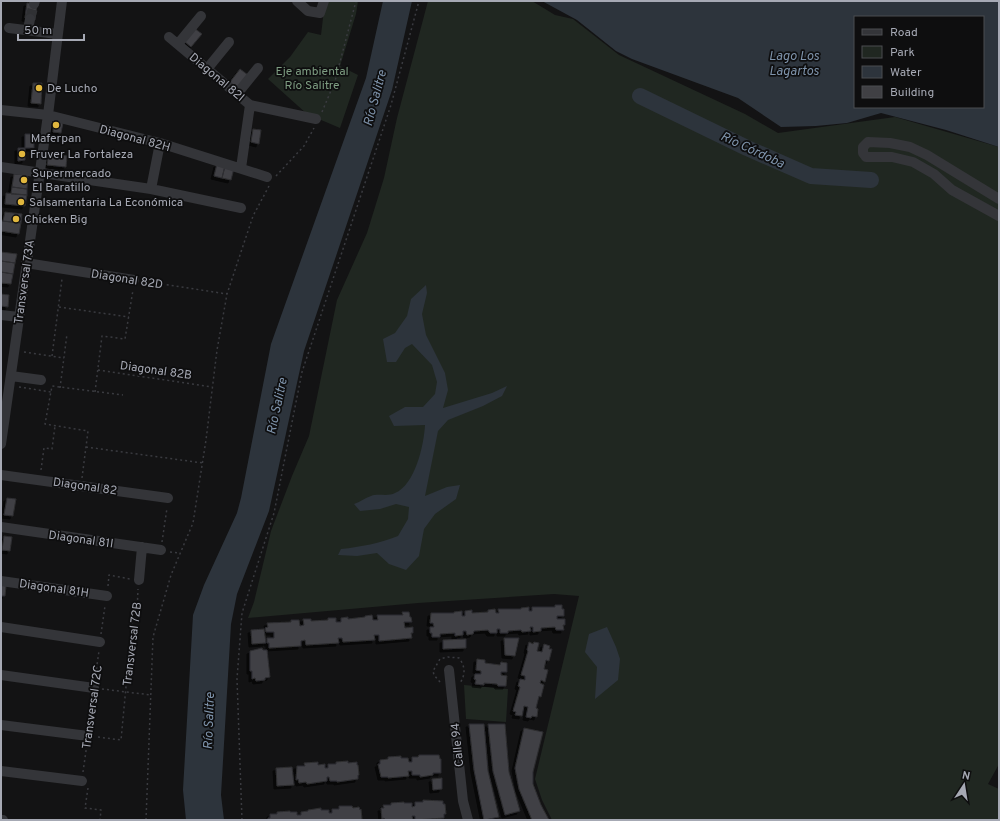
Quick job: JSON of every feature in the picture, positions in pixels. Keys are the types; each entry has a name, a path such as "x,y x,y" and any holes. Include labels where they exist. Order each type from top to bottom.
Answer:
{"street":[{"name":"Transversal 73A","path":"1,444 48,115 62,1"},
{"path":"297,1 308,12 321,12 324,1"},
{"path":"178,44 201,16"},
{"path":"28,30 30,19"},
{"path":"9,28 58,34"},
{"name":"Diagonal 82I","path":"169,37 250,105 318,120"},
{"path":"207,69 229,42"},
{"path":"237,94 258,68"},
{"path":"241,168 250,105"},
{"name":"Diagonal 82H","path":"1,110 48,115 160,143 241,168 270,180"},
{"path":"999,199 927,155 910,147 890,142 868,142 863,147 863,153 866,157 892,157 913,162 934,174 952,190 999,216"},
{"path":"151,189 160,143"},
{"path":"1,167 151,189 241,208"},
{"path":"971,201 982,189"},
{"name":"Diagonal 82D","path":"26,263 134,280"},
{"path":"1,315 19,317"},
{"path":"10,381 41,380"},
{"name":"Diagonal 82","path":"1,475 168,498"},
{"name":"Diagonal 81I","path":"1,527 161,550"},
{"path":"139,580 142,547"},
{"name":"Diagonal 81H","path":"1,581 106,596"},
{"path":"1,627 100,642"},
{"name":"Calle 94","path":"449,670 463,801 468,820"},
{"path":"1,675 94,688"},
{"path":"1,725 88,736"},
{"path":"1,771 82,781"}],"path":[{"path":"146,820 153,637 171,575 193,523 203,462 217,350 227,294 253,216 270,180 304,146 318,120 335,81 356,1"},
{"path":"242,820 237,679 242,613 274,513 302,372 391,105 419,1"},
{"path":"52,356 64,269"},
{"path":"95,392 102,336 125,339 134,280"},
{"name":"Diagonal 82D","path":"134,280 227,294"},
{"path":"59,306 129,316"},
{"path":"60,388 67,334"},
{"path":"14,350 64,358"},
{"name":"Diagonal 82B","path":"98,370 212,387"},
{"path":"10,381 51,392"},
{"path":"81,486 88,431 45,424 52,386 123,396"},
{"path":"40,480 44,448 52,449 55,426"},
{"path":"86,447 203,462"},
{"path":"161,550 168,498"},
{"name":"Transversal 72C","path":"100,820 101,810 85,808 89,782 82,781 109,575 139,580"},
{"name":"Transversal 72B","path":"88,736 121,740 132,623 137,613 139,580"},
{"path":"94,688 151,695"}],"green space":[{"name":"Eje ambiental Río Salitre","path":"325,1 358,1 356,14 340,66 358,75 340,128 307,114 268,79 290,57 308,32 321,35"},
{"path":"428,1 532,1 555,15 573,19 619,55 745,114 778,133 895,117 999,147 999,764 988,784 999,789 999,820 552,820 542,800 535,779 579,596 554,594 418,603 248,618 254,602 271,531 309,436 337,300 367,233 384,178 397,118"},
{"path":"464,685 508,689 506,722 466,719"}],"water":[{"name":"Río Salitre","path":"383,1 412,1 392,90 304,351 269,511 237,594 231,624 221,795 224,820 186,820 183,790 193,615 204,585 237,513 271,344 366,78"},
{"name":"Lago Los Lagartos","path":"542,1 999,1 999,147 946,130 881,113 847,123 781,127 738,98 632,59 616,51 577,20"},
{"path":"426,285 427,293 422,314 426,335 445,373 448,390 443,408 492,393 507,386 502,396 483,406 448,420 438,431 425,496 447,487 460,485 456,499 435,514 424,529 419,556 406,570 389,564 377,553 357,556 338,555 341,549 384,541 398,536 408,519 409,507 396,504 380,509 360,511 354,504 371,496 392,494 402,489 408,482 417,464 423,443 425,425 394,426 389,416 405,407 423,407 435,394 437,382 432,365 412,344 405,348 396,362 387,362 383,339 395,333 407,316 411,299"},
{"path":"607,627 620,659 618,680 595,699 597,667 585,652 589,634"}],"building":[{"path":"27,3 37,4 35,20 25,18"},
{"path":"194,28 202,34 191,47 184,41"},
{"path":"240,69 248,75 238,89 230,82"},
{"path":"33,83 42,83 41,104 31,103"},
{"path":"54,122 63,123 61,133 53,132"},
{"path":"253,129 261,130 259,144 251,142"},
{"path":"25,134 34,134 34,148 25,148"},
{"name":"Fruver La Fortaleza","path":"18,148 25,148 25,160 18,161"},
{"path":"49,153 67,156 66,167 47,165"},
{"path":"217,164 225,166 222,178 214,176"},
{"path":"225,166 234,168 231,180 222,178"},
{"path":"14,174 25,175 28,177 27,189 12,187"},
{"path":"12,187 27,189 27,195 11,194"},
{"path":"6,193 27,195 25,206 5,204"},
{"path":"5,212 22,214 21,223 3,221"},
{"path":"1,221 21,223 19,234 1,231"},
{"path":"1,252 17,254 15,263 1,261"},
{"path":"1,261 15,263 13,274 1,272"},
{"path":"1,272 13,274 11,284 1,283"},
{"path":"1,294 9,295 8,307 1,306"},
{"path":"7,498 16,499 13,516 4,515"},
{"path":"4,536 12,537 10,551 2,550"},
{"path":"1,585 6,586 5,596 1,596"},
{"path":"555,605 562,605 562,609 564,609 564,616 557,616 557,619 565,619 565,625 563,625 564,630 556,630 555,627 541,628 541,631 533,632 533,627 530,627 531,631 522,632 521,630 500,633 500,629 497,629 497,633 490,633 488,630 474,631 473,634 467,635 466,631 463,631 463,635 455,636 455,633 440,634 440,637 432,637 432,633 430,633 430,627 434,627 433,623 430,623 431,613 454,613 462,611 462,616 465,616 465,611 472,610 472,613 488,612 488,610 495,609 496,613 499,613 498,609 521,609 529,607 529,611 532,611 532,607 555,607"},
{"path":"402,612 409,612 411,617 412,622 404,622 405,628 413,627 413,633 411,633 412,638 379,641 379,635 374,635 375,640 343,642 342,638 338,638 339,643 306,645 305,640 301,641 301,646 269,648 269,643 267,643 267,638 274,638 274,632 266,632 265,628 268,627 267,623 291,622 291,620 299,620 300,626 304,625 303,619 311,619 311,621 336,618 336,622 341,622 341,618 348,617 348,619 372,615 373,620 378,620 377,615 403,615"},
{"path":"264,629 266,643 252,644 251,630"},
{"path":"504,638 519,638 515,656 505,655"},
{"path":"466,639 466,648 443,649 443,640"},
{"path":"529,642 533,644 534,642 539,643 537,651 542,652 544,644 550,646 549,649 552,649 549,661 546,660 544,669 548,670 545,682 541,680 540,683 544,685 536,708 538,709 537,717 532,716 531,718 526,717 528,707 524,706 522,716 515,715 516,712 513,711 520,687 518,686 520,679 525,680 525,676 521,675"},
{"path":"262,648 263,650 267,650 270,677 265,678 265,680 256,681 255,678 252,679 252,671 250,671 250,651"},
{"path":"477,659 485,660 485,663 500,665 501,662 507,663 507,672 501,672 501,675 507,676 506,686 484,683 484,685 475,684 475,674 481,674 481,671 476,670"},
{"path":"469,724 484,724 488,771 499,817 484,820 474,770"},
{"path":"488,724 505,724 509,772 520,811 505,815 493,771"},
{"path":"524,728 543,732 533,772 533,784 541,805 549,820 532,820 519,789 515,768"},
{"path":"419,755 439,755 441,759 441,773 433,773 433,775 420,777 420,775 412,775 412,771 408,771 409,776 388,778 381,777 378,764 380,764 380,760 388,759 388,757 401,756 401,758 408,758 409,762 412,762 412,757 418,757"},
{"path":"348,761 348,763 357,762 359,775 358,779 337,782 330,781 329,777 327,777 327,781 307,784 306,782 299,783 298,779 296,780 297,766 305,766 304,763 318,762 318,765 325,764 325,768 328,768 328,764"},
{"path":"292,767 294,785 277,786 276,768"},
{"path":"442,778 442,789 433,790 432,779"},
{"path":"423,800 443,801 443,804 445,804 446,814 444,814 444,818 415,820 415,816 412,816 413,820 382,819 381,808 384,808 383,805 404,802 412,803 412,807 415,806 415,802 423,802"},
{"path":"339,806 352,806 353,808 359,807 360,810 361,809 362,819 268,820 268,818 270,818 270,814 277,814 277,812 290,811 297,812 297,815 301,815 301,812 321,808 321,810 329,810 329,813 332,813 332,809 339,809"}],"waterway":[{"name":"Río Córdoba","path":"640,96 747,148 811,176 871,180"}],"tunnel":[{"path":"30,19 34,4"}],"place":[{"name":"De Lucho","path":"39,88"},
{"name":"Maferpan","path":"56,125"},
{"name":"Fruver La Fortaleza","path":"22,154"},
{"name":"Supermercado El Baratillo","path":"24,180"},
{"name":"Salsamentaria La Económica","path":"21,202"},
{"name":"Chicken Big","path":"16,219"}]}
